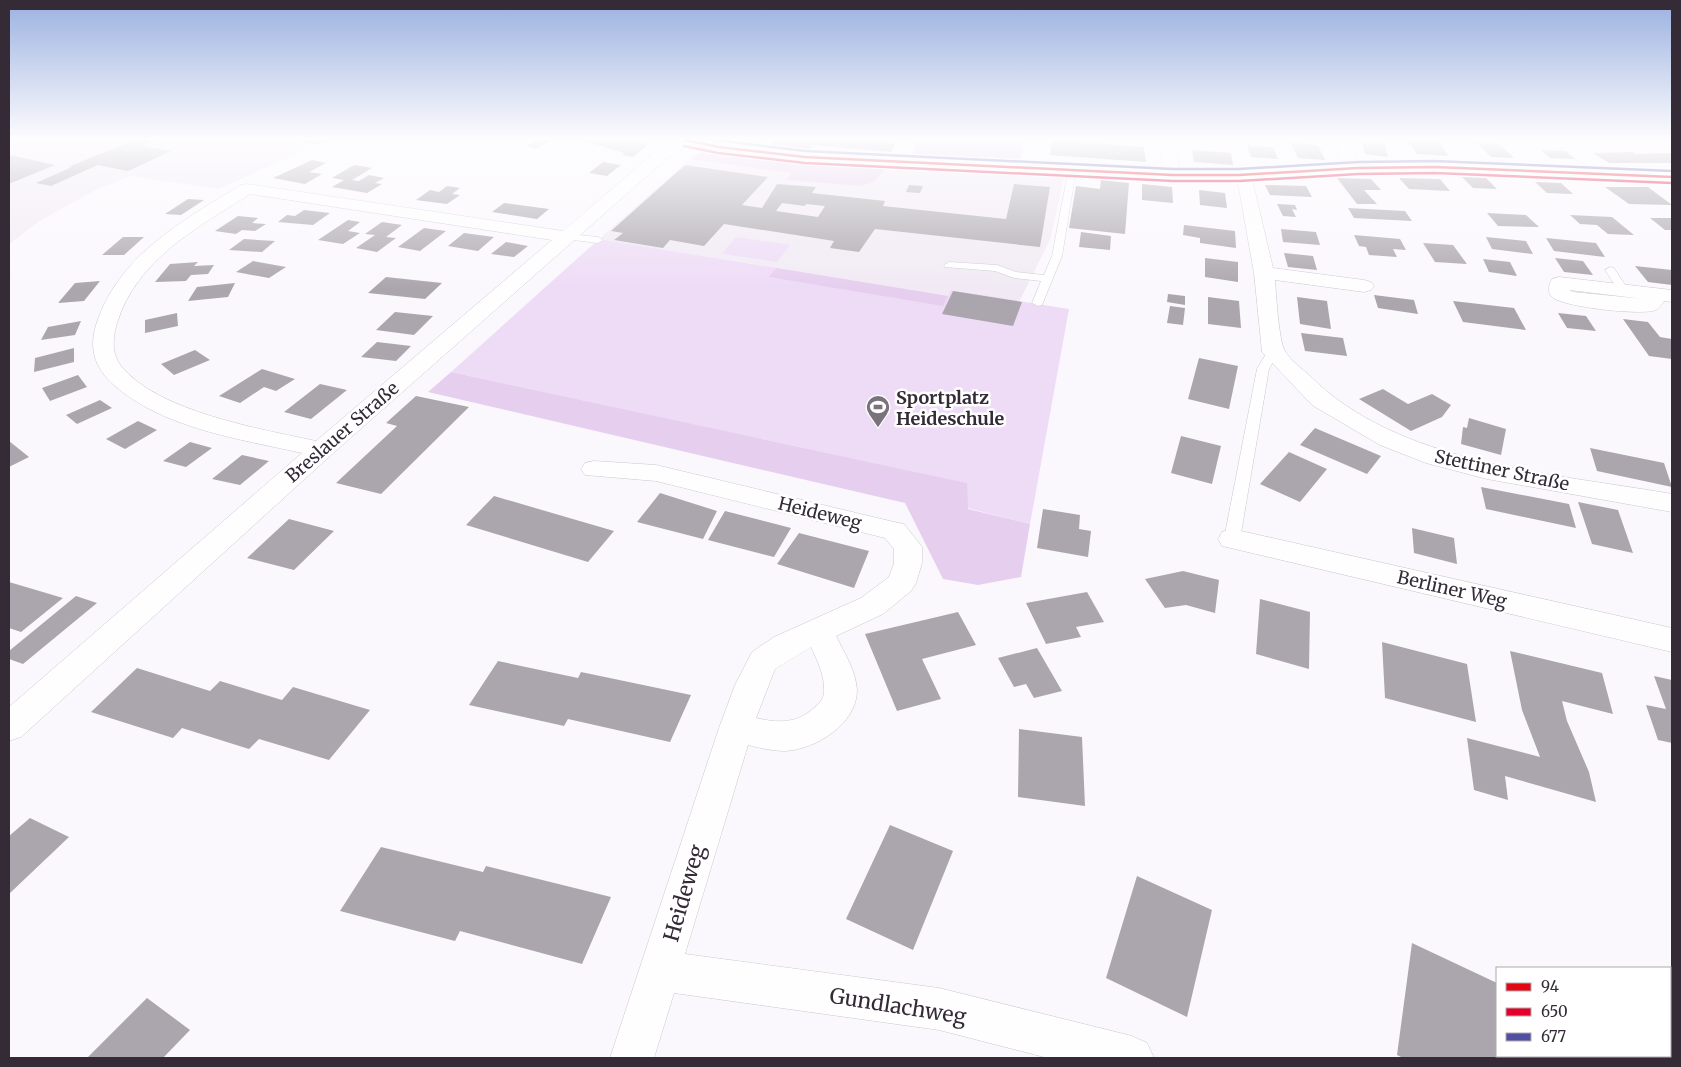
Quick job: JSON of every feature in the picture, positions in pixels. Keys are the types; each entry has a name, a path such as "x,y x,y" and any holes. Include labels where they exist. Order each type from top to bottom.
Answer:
{"street":[{"path":"246,190 157,250 125,284 109,310 103,336 103,352 110,368 123,380 157,402 201,420 321,450"},
{"path":"252,190 569,237"},
{"name":"Breslauer Straße","path":"9,727 321,450 622,190"},
{"path":"1248,190 1264,273 1273,352"},
{"path":"1264,273 1364,286"},
{"path":"1559,284 1665,296 1650,306 1641,306 1568,298 1559,292 1558,287 1559,284"},
{"name":"Stettiner Straße","path":"1273,352 1320,400 1356,423 1398,443 1435,457 1487,471 1672,503"},
{"name":"Heideweg","path":"594,468 656,473 894,531 908,547 908,563 901,583 872,606 785,646 763,661 751,685 704,823 661,971 632,1058"},
{"name":"Berliner Weg","path":"1232,539 1672,640"},
{"path":"736,728 789,736 812,728 832,713 841,694 837,673 818,630"},
{"name":"Gundlachweg","path":"661,971 939,1009 1132,1058"}],"lane":[{"path":"1038,303 1057,256 1069,190"},
{"path":"569,237 598,240"},
{"path":"949,265 997,268 1014,275 1048,279"},
{"path":"1610,270 1624,291"},
{"path":"1232,539 1264,369 1273,352"}],"shaded area":[{"path":"9,190 97,190 41,220 9,244"},
{"path":"655,190 1061,190 1050,240 1019,302 952,290 948,296 599,239"},
{"path":"736,237 790,245 777,262 722,254"},
{"name":"Sportplatz Heideschule","path":"599,239 948,296 951,290 1069,309 1030,524 967,508 966,483 451,372"},
{"path":"776,268 948,296 943,306 769,277"},
{"path":"451,372 967,483 968,509 1030,524 1021,577 978,585 943,579 905,503 428,392"}],"building":[{"path":"348,190 372,190 367,193"},
{"path":"430,190 439,192 442,190 458,190 452,194 460,195 447,204 416,200"},
{"path":"657,190 756,190 742,205 762,208 773,190 814,190 812,193 885,201 883,206 1006,219 1013,190 1050,190 1040,247 875,229 859,252 830,248 834,241 724,224 704,246 670,240 663,248 614,240 623,233 611,231","holes":["782,203 805,206 806,204 825,206 818,217 776,211"]},
{"path":"907,190 921,190 920,193 906,192"},
{"path":"1075,190 1128,190 1125,234 1069,228"},
{"path":"1142,190 1172,190 1173,203 1142,200"},
{"path":"1199,190 1225,193 1227,208 1200,205"},
{"path":"1267,190 1308,190 1312,197 1270,195"},
{"path":"1346,190 1381,190 1364,190 1377,204 1357,204"},
{"path":"1544,190 1568,190 1573,194 1547,193"},
{"path":"1609,190 1652,190 1672,205 1629,204"},
{"path":"188,199 204,200 181,215 165,214"},
{"path":"504,203 549,209 537,219 492,212"},
{"path":"1277,204 1295,205 1297,210 1292,209 1296,217 1283,216"},
{"path":"1348,208 1405,211 1412,221 1354,218"},
{"path":"304,210 330,213 313,225 278,222 287,215 295,216"},
{"path":"1487,213 1526,215 1539,227 1498,226"},
{"path":"1570,215 1612,217 1634,235 1608,234 1597,225 1580,224"},
{"path":"238,216 258,218 252,223 266,224 255,231 242,230 236,234 215,231"},
{"path":"1650,218 1672,218 1672,230 1665,230"},
{"path":"348,220 360,222 348,231 360,233 343,244 318,240"},
{"path":"382,222 402,225 386,237 396,238 377,252 356,248 375,235 365,234"},
{"path":"1184,225 1235,231 1236,248 1200,243 1200,238 1183,235"},
{"path":"424,228 446,231 420,251 398,247"},
{"path":"1281,229 1316,232 1320,245 1283,242"},
{"path":"1081,232 1111,236 1110,250 1079,247"},
{"path":"464,233 494,237 478,251 448,246"},
{"path":"1354,235 1400,239 1406,250 1393,249 1397,257 1369,255 1366,247 1359,246"},
{"path":"123,237 144,237 124,255 102,255"},
{"path":"1486,237 1526,241 1533,254 1492,249"},
{"path":"1546,238 1596,243 1605,257 1554,251"},
{"path":"244,239 275,241 262,252 229,250"},
{"path":"506,242 528,246 514,257 491,254"},
{"path":"1423,243 1453,245 1467,264 1435,262"},
{"path":"1284,253 1313,256 1317,270 1288,267"},
{"path":"1205,258 1238,262 1238,282 1205,277"},
{"path":"1555,258 1583,261 1593,275 1564,272"},
{"path":"1483,259 1510,262 1517,276 1489,272"},
{"path":"253,261 286,267 269,278 236,272"},
{"path":"198,262 194,266 214,265 208,274 191,275 186,281 155,282 170,264"},
{"path":"1635,266 1672,270 1672,285 1648,282"},
{"path":"386,277 442,283 425,299 368,293"},
{"path":"100,281 84,301 58,303 75,283"},
{"path":"235,283 228,297 188,301 197,287"},
{"path":"953,291 1022,302 1013,326 942,314"},
{"path":"1168,294 1185,296 1185,305 1167,302"},
{"path":"1374,295 1414,300 1418,314 1378,308"},
{"path":"1208,297 1239,301 1241,328 1208,324"},
{"path":"1297,297 1327,301 1331,329 1300,324"},
{"path":"1453,301 1514,308 1526,330 1463,322"},
{"path":"1170,306 1185,308 1183,325 1167,323"},
{"path":"395,312 433,316 414,335 376,330"},
{"path":"177,313 178,326 145,333 145,320"},
{"path":"1558,313 1586,316 1596,331 1567,328"},
{"path":"1623,319 1648,322 1660,337 1672,339 1672,359 1649,356"},
{"path":"81,321 75,335 41,340 48,327"},
{"path":"1301,333 1343,338 1347,356 1305,351"},
{"path":"377,342 411,346 396,361 361,357"},
{"path":"74,348 74,362 34,372 35,358"},
{"path":"195,350 210,360 174,375 161,364"},
{"path":"1199,358 1238,366 1229,409 1188,399"},
{"path":"262,369 295,379 276,391 264,387 240,403 219,396"},
{"path":"78,375 87,387 50,401 42,388"},
{"path":"320,384 347,390 311,419 284,412"},
{"path":"1383,389 1408,404 1432,394 1451,405 1442,417 1411,431 1359,399"},
{"path":"416,396 469,407 381,494 336,483 397,426 386,423"},
{"path":"100,400 112,408 77,424 66,415"},
{"path":"1469,418 1506,429 1501,455 1461,444 1463,427 1467,428"},
{"path":"138,421 157,430 125,449 106,439"},
{"path":"1315,428 1381,456 1367,474 1300,445"},
{"path":"1181,436 1221,446 1212,484 1171,473"},
{"path":"9,441 29,457 9,467"},
{"path":"190,442 212,448 186,467 163,461"},
{"path":"1590,448 1664,463 1672,487 1597,471"},
{"path":"1289,452 1327,469 1300,502 1260,484"},
{"path":"242,455 269,461 240,485 212,479"},
{"path":"1481,487 1569,504 1576,528 1486,509"},
{"path":"660,493 717,511 703,539 637,522"},
{"path":"494,496 614,531 588,562 466,525"},
{"path":"1578,502 1618,510 1633,553 1592,544"},
{"path":"1043,509 1080,515 1079,529 1091,531 1088,557 1037,548"},
{"path":"725,511 791,528 774,557 708,540"},
{"path":"289,519 334,531 294,570 247,558"},
{"path":"1412,528 1454,538 1457,564 1414,553"},
{"path":"799,533 869,551 854,588 777,564"},
{"path":"1183,571 1219,580 1215,613 1186,605 1165,608 1145,579"},
{"path":"9,582 63,598 21,632 9,628"},
{"path":"1087,592 1104,622 1076,627 1081,637 1046,644 1026,603"},
{"path":"76,596 97,603 23,664 9,659 9,651"},
{"path":"1260,599 1310,612 1309,669 1256,654"},
{"path":"958,612 976,645 922,659 941,699 897,711 865,634"},
{"path":"1382,642 1467,664 1476,722 1385,698"},
{"path":"1037,648 1062,691 1034,698 1026,684 1014,687 998,658"},
{"path":"1510,651 1602,673 1613,714 1562,701 1567,721 1589,772 1596,802 1505,776 1508,800 1474,790 1467,738 1540,757 1522,710"},
{"path":"498,661 578,678 581,672 691,695 670,742 568,719 564,726 469,705"},
{"path":"137,668 210,691 220,681 282,700 293,687 370,710 329,760 259,739 249,749 182,728 173,738 91,712"},
{"path":"1654,676 1672,680 1672,743 1658,740 1646,705 1666,709"},
{"path":"1019,729 1082,737 1085,806 1018,797"},
{"path":"30,818 69,837 9,894 9,836"},
{"path":"890,825 953,851 913,950 846,919"},
{"path":"381,847 483,872 486,866 611,897 582,964 460,931 455,941 340,911"},
{"path":"1137,876 1212,910 1187,1017 1106,978"},
{"path":"1412,943 1496,983 1496,1057 1500,1058 1403,1058 1397,1055"},
{"path":"147,998 190,1030 163,1058 87,1058"}],"place":[{"name":"Sportplatz Heideschule","path":"878,428"}]}
